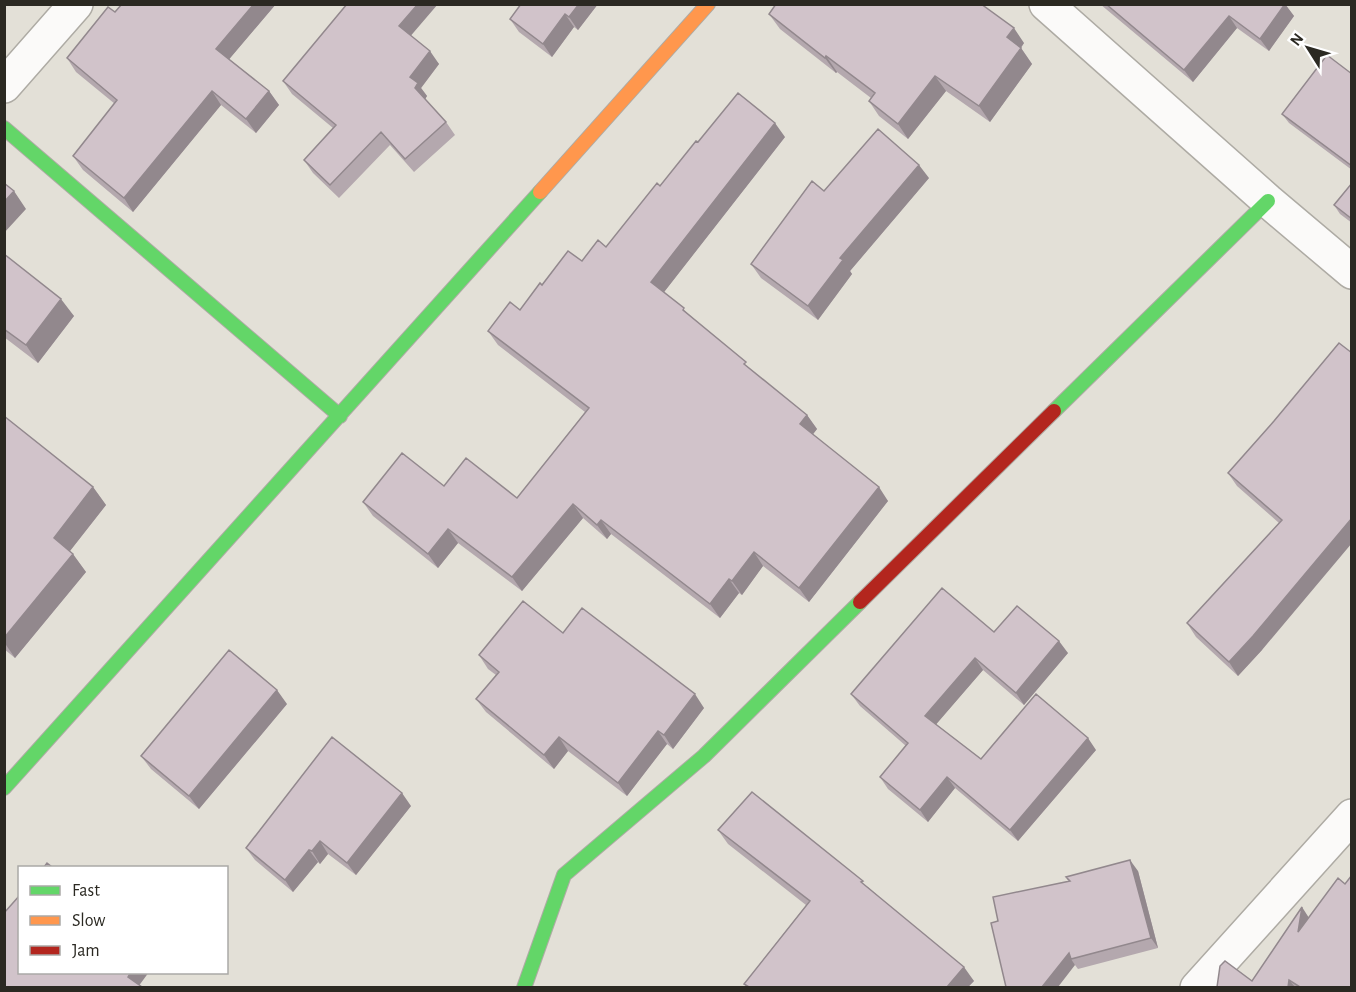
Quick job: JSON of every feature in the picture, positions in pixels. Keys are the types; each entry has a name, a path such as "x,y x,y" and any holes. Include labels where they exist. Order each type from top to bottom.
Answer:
{"street":[{"path":"4,86 76,4"},
{"path":"7,779 340,416 708,4"},
{"path":"1046,4 1268,201 1352,272"},
{"path":"4,128 340,416"},
{"path":"524,987 564,875 704,756 1268,201"},
{"path":"1197,987 1352,816"}],"building":[{"path":"122,4 254,4 216,49 269,91 246,119 212,91 124,198 73,156 117,100 67,58 108,7 115,12"},
{"path":"347,4 418,4 399,26 430,51 410,77 418,83 415,88 446,122 405,159 381,132 330,185 304,160 336,125 283,81"},
{"path":"521,4 579,4 569,17 565,14 543,44 510,19"},
{"path":"776,4 981,4 1014,28 1007,37 1021,48 979,106 935,76 898,124 869,101 875,93 826,56 825,58 769,14"},
{"path":"1106,4 1285,4 1260,39 1229,16 1184,70"},
{"path":"1327,55 1352,74 1352,166 1282,114"},
{"path":"738,93 775,123 651,282 746,362 744,364 807,415 800,424 879,487 799,588 754,552 732,581 729,579 710,604 601,520 597,525 573,504 512,577 448,529 428,554 363,502 402,453 444,486 466,458 517,498 589,408 488,331 510,302 520,310 568,251 582,261 598,240 606,247 657,183 660,186"},
{"path":"878,129 919,165 840,258 843,260 808,306 751,264 812,181 824,191"},
{"path":"4,183 14,191 4,202"},
{"path":"1352,183 1352,219 1334,205"},
{"path":"4,254 61,299 26,345 4,329"},
{"path":"1339,343 1352,353 1352,518 1229,662 1187,623 1282,520 1228,473"},
{"path":"4,416 93,487 54,538 73,554 4,638"},
{"path":"942,588 994,632 1017,606 1059,641 1016,693 975,658 925,716 981,759 1036,694 1088,738 1010,830 947,777 920,810 880,777 908,743 851,694"},
{"path":"523,601 563,633 582,608 695,694 664,735 658,731 618,783 559,737 544,755 476,699 499,672 479,655"},
{"path":"229,650 277,690 189,796 141,756"},
{"path":"332,737 402,793 347,863 320,841 312,851 309,850 285,880 246,848"},
{"path":"752,792 863,881 861,882 964,967 947,987 749,987 744,984 810,901 718,830"},
{"path":"1130,860 1151,938 1071,959 1069,953 1042,987 1006,987 991,923 998,921 993,897 1070,881 1066,877"},
{"path":"1352,875 1352,987 1300,987 1289,980 1288,987 1217,987 1220,966 1225,961 1252,981 1302,907 1298,932 1338,878 1345,884"},
{"path":"18,897 18,974 130,974 128,977 142,987 4,987 4,913"}],"traffic: fast":[{"path":"4,128 340,416"},
{"path":"4,788 540,192"},
{"path":"1054,411 1268,201"},
{"path":"524,988 564,875 704,756 860,602"}],"traffic: slow":[{"path":"540,192 708,4"}],"traffic: jam":[{"path":"860,602 1054,411"}]}
